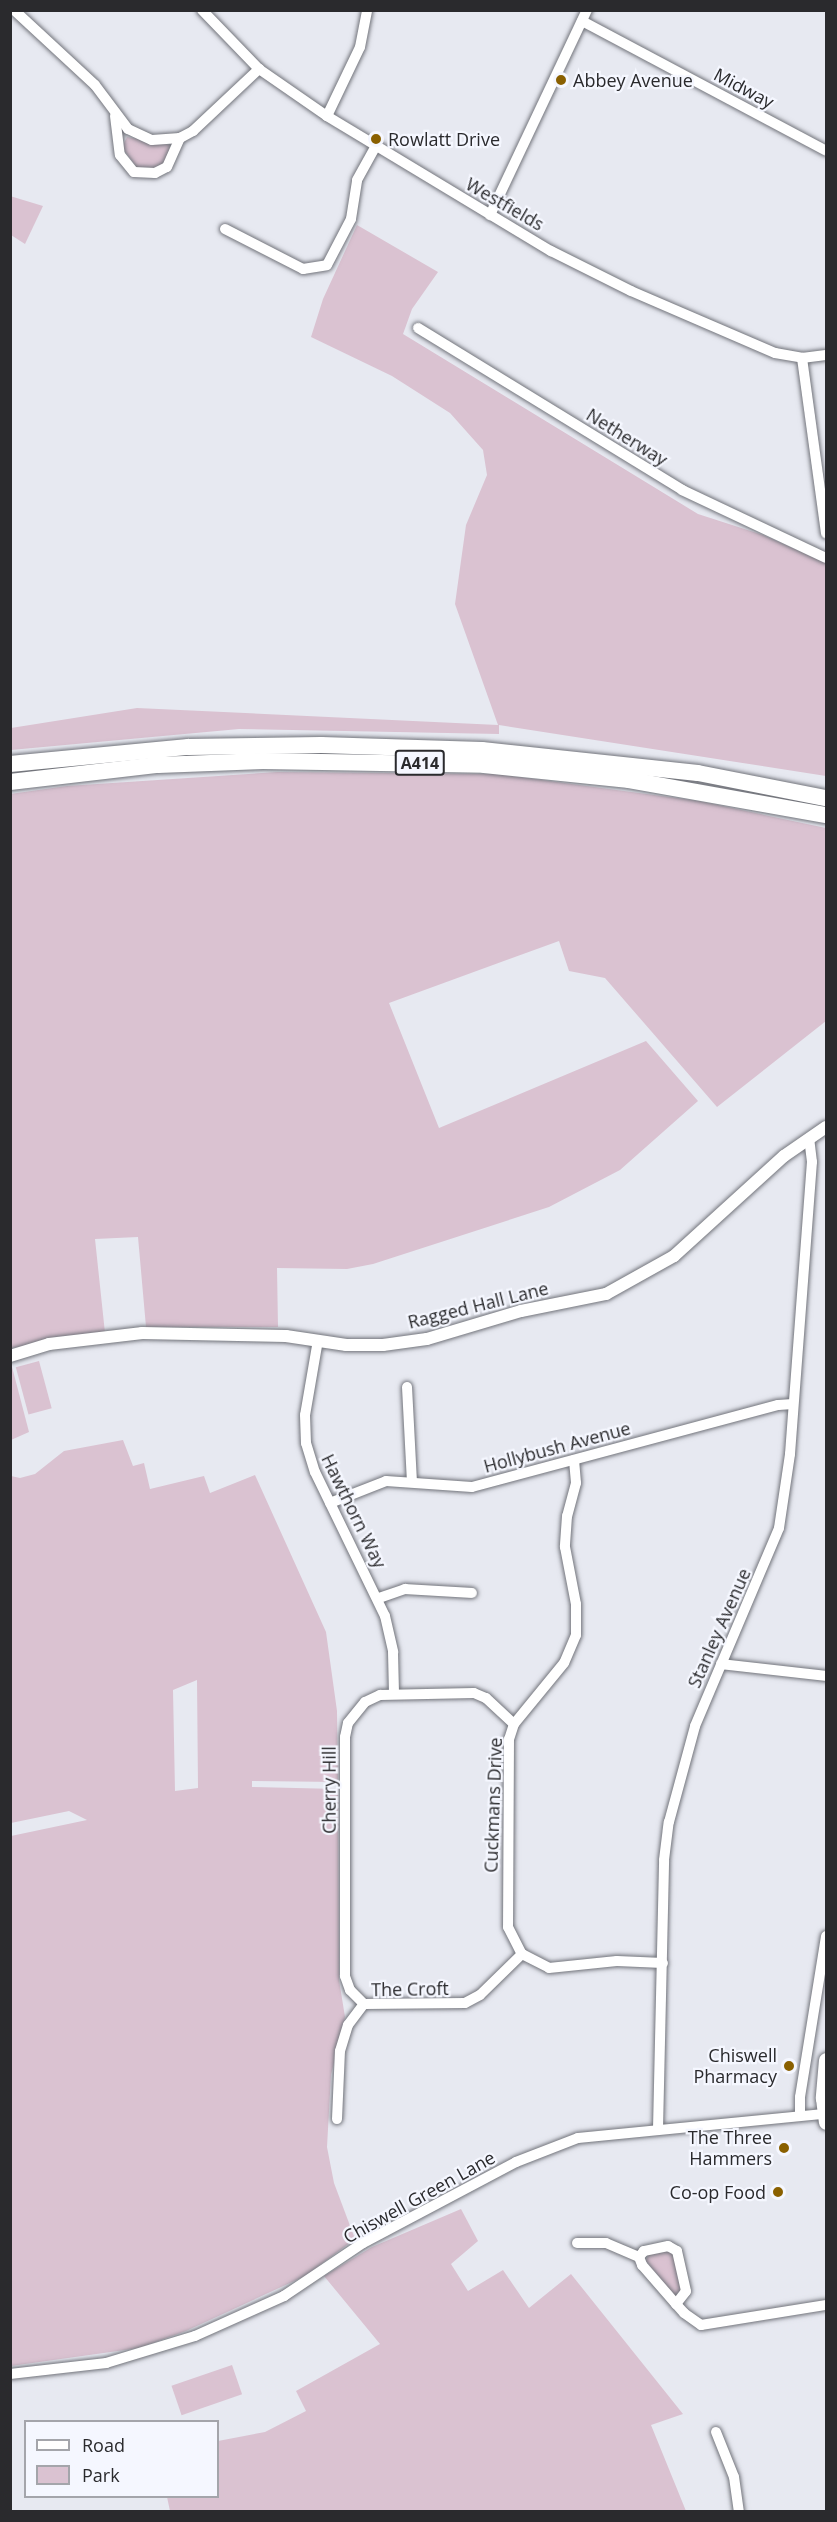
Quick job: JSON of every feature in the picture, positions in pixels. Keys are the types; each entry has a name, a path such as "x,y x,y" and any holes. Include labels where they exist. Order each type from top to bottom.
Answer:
{"highway":[{"name":"A414","path":"10,764 188,747 321,745 482,750 698,773 826,798"},
{"name":"A414","path":"10,782 158,765 263,761 484,765 629,780 826,815"}],"main road":[{"path":"826,2060 826,2116"}],"street":[{"path":"14,10 94,85 115,116 143,138 166,141 180,138"},
{"name":"Westfields","path":"202,10 259,69 327,116 490,215 631,291 775,352 802,358 826,355"},
{"path":"327,116 360,47 367,10"},
{"path":"490,215 587,10"},
{"name":"Midway","path":"582,21 826,151"},
{"path":"115,116 120,155 134,172 155,173 167,166 180,138 259,69"},
{"path":"225,229 303,269 327,265 351,219 357,180 376,146"},
{"name":"Netherway","path":"418,328 690,495 826,558"},
{"path":"802,358 826,533"},
{"name":"Ragged Hall Lane","path":"10,1356 49,1344 142,1333 318,1340 364,1346 427,1339 621,1288 691,1242 784,1156 826,1127"},
{"name":"Stanley Avenue","path":"658,2130 664,1860 669,1822 692,1737 779,1528 793,1404 812,1162 809,1138"},
{"name":"Hawthorn Way","path":"318,1340 304,1430 309,1456 330,1503 379,1599 391,1634 394,1694"},
{"path":"407,1388 412,1481"},
{"name":"Hollybush Avenue","path":"330,1503 366,1486 412,1481 451,1488 472,1487 778,1405 793,1404"},
{"name":"Cuckmans Drive","path":"522,1954 511,1937 506,1917 508,1750 514,1724 555,1676 576,1635 576,1604 565,1547 567,1516 576,1483 574,1460"},
{"path":"379,1599 405,1589 472,1593"},
{"path":"721,1664 826,1676"},
{"name":"Cherry Hill","path":"364,2004 350,1989 345,1976 345,1737 348,1722 365,1702 394,1694 481,1695 514,1724"},
{"path":"800,2115 800,2097 826,1936"},
{"path":"522,1954 539,1965 560,1969 617,1961 663,1963"},
{"name":"The Croft","path":"337,2119 342,2044 348,2025 364,2004 465,2003 480,1995 522,1954"},
{"name":"Chiswell Green Lane","path":"10,2374 117,2360 195,2336 284,2296 363,2243 540,2151 578,2138 757,2123 800,2115 826,2116"},
{"path":"577,2243 606,2242 639,2256 676,2304 706,2326 826,2305"},
{"path":"639,2256 664,2246 677,2251 686,2291 676,2304"},
{"path":"716,2432 734,2477 739,2511"}],"green space":[{"path":"127,137 170,145 168,160 155,170 138,169 122,147"},
{"path":"10,196 43,206 25,244 11,235"},
{"path":"357,225 438,272 412,309 403,334 698,514 763,535 826,563 826,776 499,725 499,734 239,729 11,750 11,728 137,708 498,725 455,604 466,525 487,475 483,450 450,413 392,376 311,337 323,299"},
{"path":"277,772 496,774 699,801 826,828 826,1021 717,1107 605,978 569,971 559,941 389,1003 439,1128 646,1041 698,1101 620,1170 549,1207 373,1264 347,1269 277,1268 278,1327 146,1327 138,1237 95,1239 105,1333 11,1348 10,794 67,786"},
{"path":"39,1361 52,1408 28,1415 16,1367"},
{"path":"10,1363 29,1432 11,1440"},
{"path":"123,1440 133,1466 144,1463 150,1489 204,1476 210,1493 255,1475 326,1632 337,1711 338,1782 252,1781 252,1787 338,1789 339,1980 345,2017 331,2075 327,2147 334,2183 355,2239 305,2276 186,2331 139,2348 11,2366 11,1836 87,1820 69,1811 11,1823 11,1476 20,1478 35,1474 64,1451","holes":["197,1680 198,1788 175,1791 173,1690"]},
{"path":"461,2209 478,2241 451,2264 468,2291 503,2270 529,2308 571,2274 683,2414 651,2425 686,2511 170,2511 167,2498 219,2498 219,2441 265,2432 306,2411 296,2391 380,2344 324,2276 372,2247"},
{"path":"673,2251 684,2290 676,2297 646,2261 649,2253"},
{"path":"232,2365 242,2394 182,2415 171,2386"}],"place":[{"name":"Abbey Avenue","path":"561,80"},
{"name":"Rowlatt Drive","path":"376,139"},
{"name":"Chiswell Pharmacy","path":"789,2066"},
{"name":"The Three Hammers","path":"784,2148"},
{"name":"Co-op Food","path":"778,2192"}]}
